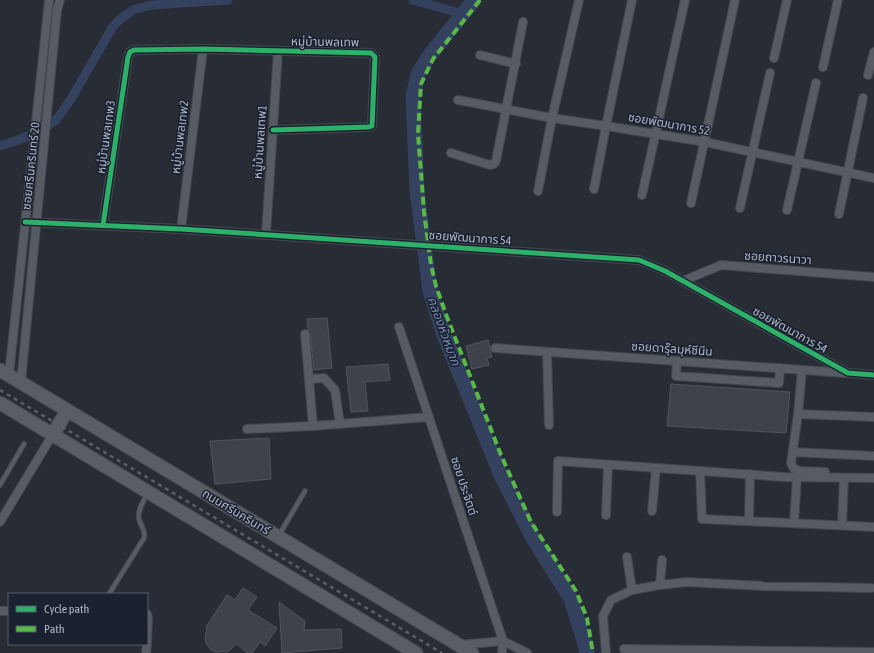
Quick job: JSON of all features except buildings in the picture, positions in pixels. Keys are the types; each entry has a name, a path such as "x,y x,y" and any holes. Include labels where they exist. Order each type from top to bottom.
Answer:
{"main road":[{"name":"ถนนศรีนครินทร์","path":"5,373 472,653"},
{"path":"0,403 416,653"},
{"path":"52,434 67,411"}],"street":[{"name":"ซอยศรีนครินทร์ 20","path":"5,373 25,222 49,0 60,0 21,382"},
{"path":"538,191 577,0"},
{"path":"594,189 632,0"},
{"path":"642,195 685,0"},
{"path":"691,203 735,0"},
{"path":"774,58 787,0"},
{"path":"823,68 838,0"},
{"path":"451,153 490,165 494,164 496,161 523,22"},
{"name":"หมู่บ้านพลเทพ","path":"130,52 134,50 204,49 371,53 374,55 372,126 273,130"},
{"name":"หมู่บ้านพลเทพ2","path":"181,229 204,49"},
{"name":"หมู่บ้านพลเทพ1","path":"266,234 278,51"},
{"name":"หมู่บ้านพลเทพ3","path":"104,226 128,57 130,52"},
{"path":"868,75 874,52"},
{"path":"480,54 516,64"},
{"path":"740,208 770,73"},
{"path":"787,210 816,83"},
{"path":"839,214 863,98"},
{"name":"ซอยพัฒนาการ 52","path":"458,100 552,118 704,142 874,178"},
{"name":"ซอยพัฒนาการ 54","path":"25,222 266,234 639,260 665,271 848,373 874,375"},
{"name":"ซอยถาวรนาวา","path":"683,281 721,265 874,277"},
{"name":"ซอย ประจิตต์","path":"399,327 503,641 502,653"},
{"path":"305,334 314,426"},
{"name":"ซอยดารุ๊ลมุห์ซีนีน","path":"495,348 848,373"},
{"path":"547,352 549,424"},
{"path":"677,361 676,376 779,383 780,368"},
{"path":"802,370 791,464 794,469 800,471 874,474"},
{"path":"310,379 324,378 335,390 340,424"},
{"path":"798,414 874,417"},
{"path":"247,429 314,426 429,417"},
{"path":"0,522 52,434"},
{"path":"793,452 874,456"},
{"path":"557,512 558,461 796,477 874,478"},
{"path":"606,515 608,465"},
{"path":"652,511 656,468"},
{"path":"700,471 702,519 874,527"},
{"path":"749,522 750,474"},
{"path":"794,523 796,477"},
{"path":"842,525 844,478"},
{"path":"627,557 632,590"},
{"path":"660,585 662,560"},
{"path":"606,653 603,616 611,600 632,590 687,582 763,586 871,588"},
{"path":"458,645 503,641 527,653"},
{"path":"624,649 874,652"}],"lane":[{"path":"0,485 24,444"},
{"path":"277,537 305,490"},
{"path":"111,593 144,538 145,531 139,519 139,514 148,492"}],"waterway":[{"path":"0,146 42,130 57,119 71,99 112,28 118,21 133,10 151,5 228,0"},
{"path":"413,0 463,14"},
{"name":"คลองหัวหมาก","path":"474,0 429,56 418,74 413,96 417,191 430,291 444,335 501,475 533,538 571,599 587,653"}],"railway":[{"path":"0,390 442,653"}],"marked path":[{"path":"480,0 433,59 421,84 418,134 424,212 431,265 436,286 447,317 501,455 531,522 576,591 587,618 593,653"}],"cycle path":[{"path":"103,225 128,57 130,52 134,50 203,49 371,53 375,57 372,126 273,130"},
{"path":"25,222 181,229 639,260 665,271 848,373 874,375"}]}
